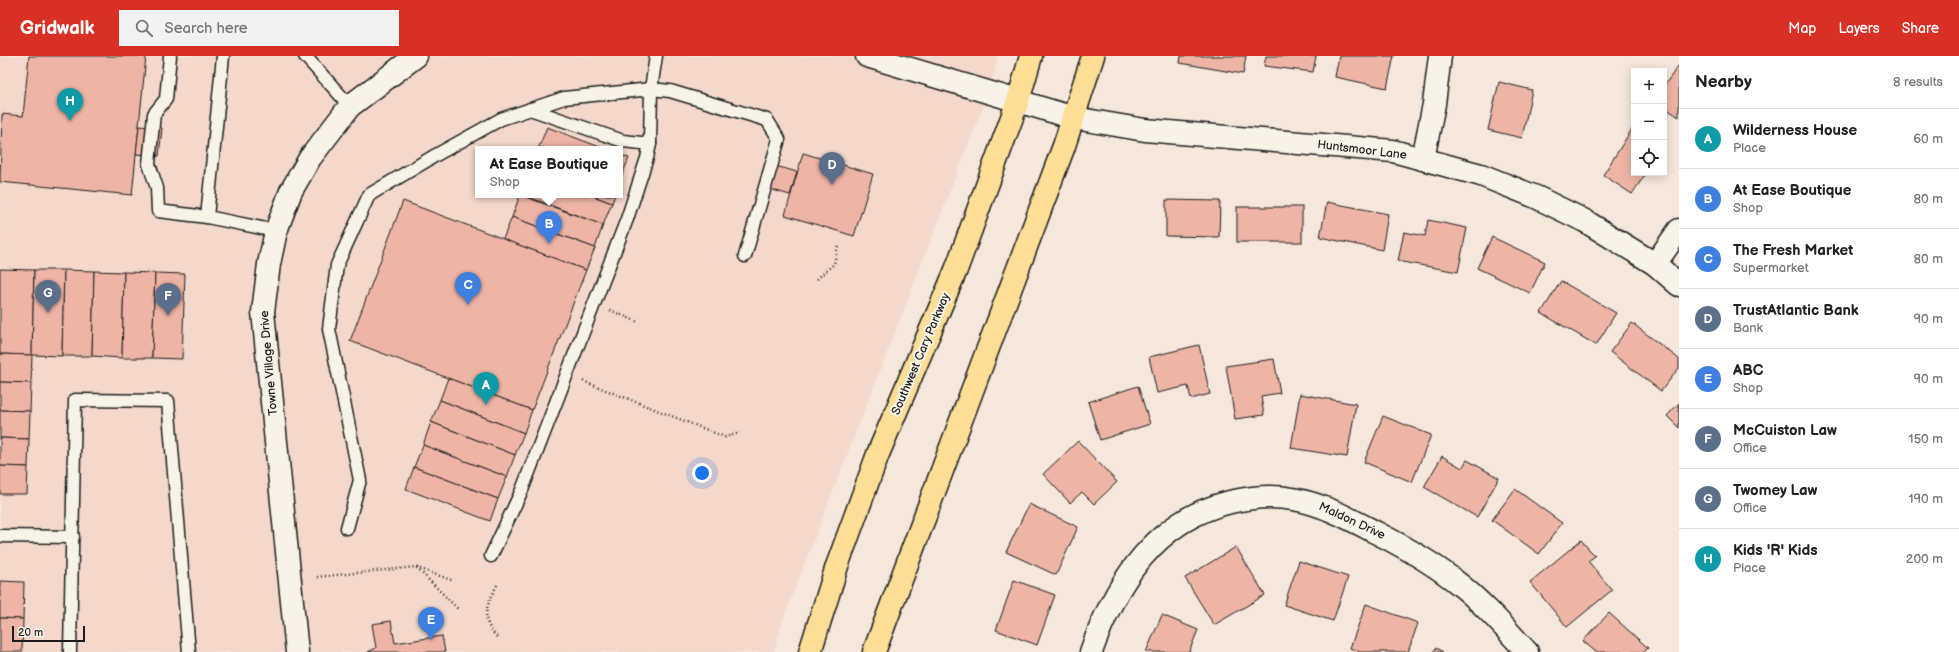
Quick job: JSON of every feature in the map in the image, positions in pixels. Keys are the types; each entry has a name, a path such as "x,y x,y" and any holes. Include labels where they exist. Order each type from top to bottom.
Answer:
{"main road":[{"name":"Southwest Cary Parkway","path":"810,652 837,566 878,454 956,270 1018,101 1031,56"},
{"path":"874,652 1074,118 1093,56"}],"street":[{"name":"Towne Village Drive","path":"298,652 263,312 269,264 276,231 292,191 310,158 350,106 416,56"},
{"path":"866,56 1018,101"},
{"path":"1423,159 1434,104 1440,56"},
{"name":"Huntsmoor Lane","path":"1018,101 1074,118 1144,130 1393,151 1481,175 1536,197 1585,221 1655,264 1679,285"},
{"path":"1655,264 1679,230"},
{"name":"Maldon Drive","path":"1091,652 1113,600 1144,554 1159,538 1196,513 1245,499 1270,496 1293,499 1321,506 1393,541 1458,583 1489,612 1527,652"}],"lane":[{"path":"170,56 166,99 154,114 149,164 157,188 158,211 207,217 276,231"},
{"path":"207,217 223,56"},
{"path":"305,56 350,106"},
{"path":"491,556 522,490 625,226 647,158 650,144 651,89 656,56"},
{"path":"347,528 360,480 329,328 337,265 369,195 436,155 501,119 564,98 651,89 670,91 767,120 779,138 745,256"},
{"path":"530,109 623,141 650,144"},
{"path":"70,652 75,400 168,401 188,652"},
{"path":"0,536 73,537"}],"path":[{"path":"817,278 834,264 838,245"},
{"path":"608,309 638,322"},
{"path":"579,379 725,437 740,433"},
{"path":"317,577 415,567 454,582"},
{"path":"415,567 459,610"},
{"path":"497,585 488,603 486,616 489,629 497,637"}],"shaded area":[{"path":"0,56 998,56 992,83 783,619 774,652 0,652"}],"building":[{"path":"29,56 146,56 132,195 0,182 2,114 23,116"},
{"path":"1181,56 1246,56 1243,74 1180,63"},
{"path":"1266,56 1316,56 1313,72 1264,66"},
{"path":"1339,56 1394,56 1387,88 1335,77"},
{"path":"1679,65 1679,117 1667,109 1667,82"},
{"path":"1499,82 1532,90 1522,138 1488,130"},
{"path":"139,126 162,128 159,156 136,154"},
{"path":"547,127 597,146 539,146"},
{"path":"1631,131 1631,176 1644,176 1632,194 1603,175"},
{"path":"803,153 873,174 854,236 785,215"},
{"path":"623,156 629,158 623,173"},
{"path":"765,163 797,172 790,195 759,186"},
{"path":"519,198 528,198 603,225 595,248 512,217"},
{"path":"531,198 599,198 612,203 603,225"},
{"path":"599,198 614,198 612,203"},
{"path":"1166,200 1220,201 1219,237 1166,236"},
{"path":"403,201 586,270 532,410 350,341"},
{"path":"1327,202 1388,214 1382,250 1320,237"},
{"path":"1237,207 1302,207 1302,242 1237,242"},
{"path":"512,217 595,248 586,270 503,239"},
{"path":"1428,220 1467,228 1458,272 1398,261 1404,232 1425,236"},
{"path":"1492,237 1545,262 1530,293 1477,268"},
{"path":"0,269 34,270 32,355 0,354"},
{"path":"34,270 64,270 62,356 32,355"},
{"path":"64,270 94,271 92,356 62,356"},
{"path":"94,271 124,272 122,358 92,356"},
{"path":"124,272 155,273 152,358 122,358"},
{"path":"155,273 185,274 182,359 152,358"},
{"path":"1561,281 1616,313 1596,345 1541,313"},
{"path":"1632,323 1679,359 1679,368 1661,391 1610,352"},
{"path":"1199,345 1210,394 1191,399 1188,386 1157,393 1149,357"},
{"path":"0,354 32,355 31,383 0,382"},
{"path":"1274,359 1280,393 1261,396 1264,415 1235,419 1226,366"},
{"path":"448,378 532,410 524,433 440,400"},
{"path":"0,382 31,383 30,411 0,410"},
{"path":"1138,386 1150,424 1100,440 1088,402"},
{"path":"1300,394 1356,404 1347,457 1291,448"},
{"path":"440,400 524,433 515,455 431,422"},
{"path":"1679,403 1679,428 1667,416"},
{"path":"0,410 30,411 29,439 0,438"},
{"path":"1383,416 1431,435 1412,482 1364,462"},
{"path":"431,422 515,455 507,477 423,445"},
{"path":"0,438 29,439 28,467 0,466"},
{"path":"1078,441 1117,482 1094,504 1082,492 1070,503 1043,474"},
{"path":"423,445 507,477 498,499 414,467"},
{"path":"1442,456 1462,468 1467,460 1499,478 1477,517 1424,487"},
{"path":"0,466 28,467 27,494 0,494"},
{"path":"414,467 498,499 490,521 406,489"},
{"path":"1515,489 1562,523 1539,554 1492,520"},
{"path":"1029,504 1078,527 1056,575 1006,552"},
{"path":"1581,540 1595,556 1588,561 1612,590 1567,627 1530,582"},
{"path":"1236,547 1265,595 1214,625 1185,578"},
{"path":"1299,561 1348,577 1333,621 1284,605"},
{"path":"1014,580 1055,595 1037,645 996,630"},
{"path":"0,581 24,582 23,619 0,618"},
{"path":"1366,604 1418,623 1408,652 1360,652 1350,648"},
{"path":"1609,613 1648,648 1644,652 1596,652 1583,641"},
{"path":"1162,615 1198,630 1189,652 1146,652"},
{"path":"0,618 23,619 22,652 0,652"},
{"path":"391,621 395,643 442,636 445,652 368,652 376,648 372,624"},
{"path":"1436,648 1443,652 1433,652"}],"place":[{"name":"Kids 'R' Kids","path":"70,121"},
{"name":"TrustAtlantic Bank","path":"832,185"},
{"name":"At Ease Boutique","path":"549,244"},
{"name":"The Fresh Market","path":"468,305"},
{"name":"Twomey Law","path":"48,313"},
{"name":"McCuiston Law","path":"168,316"},
{"name":"Wilderness House","path":"486,405"},
{"name":"ABC","path":"431,640"}]}
